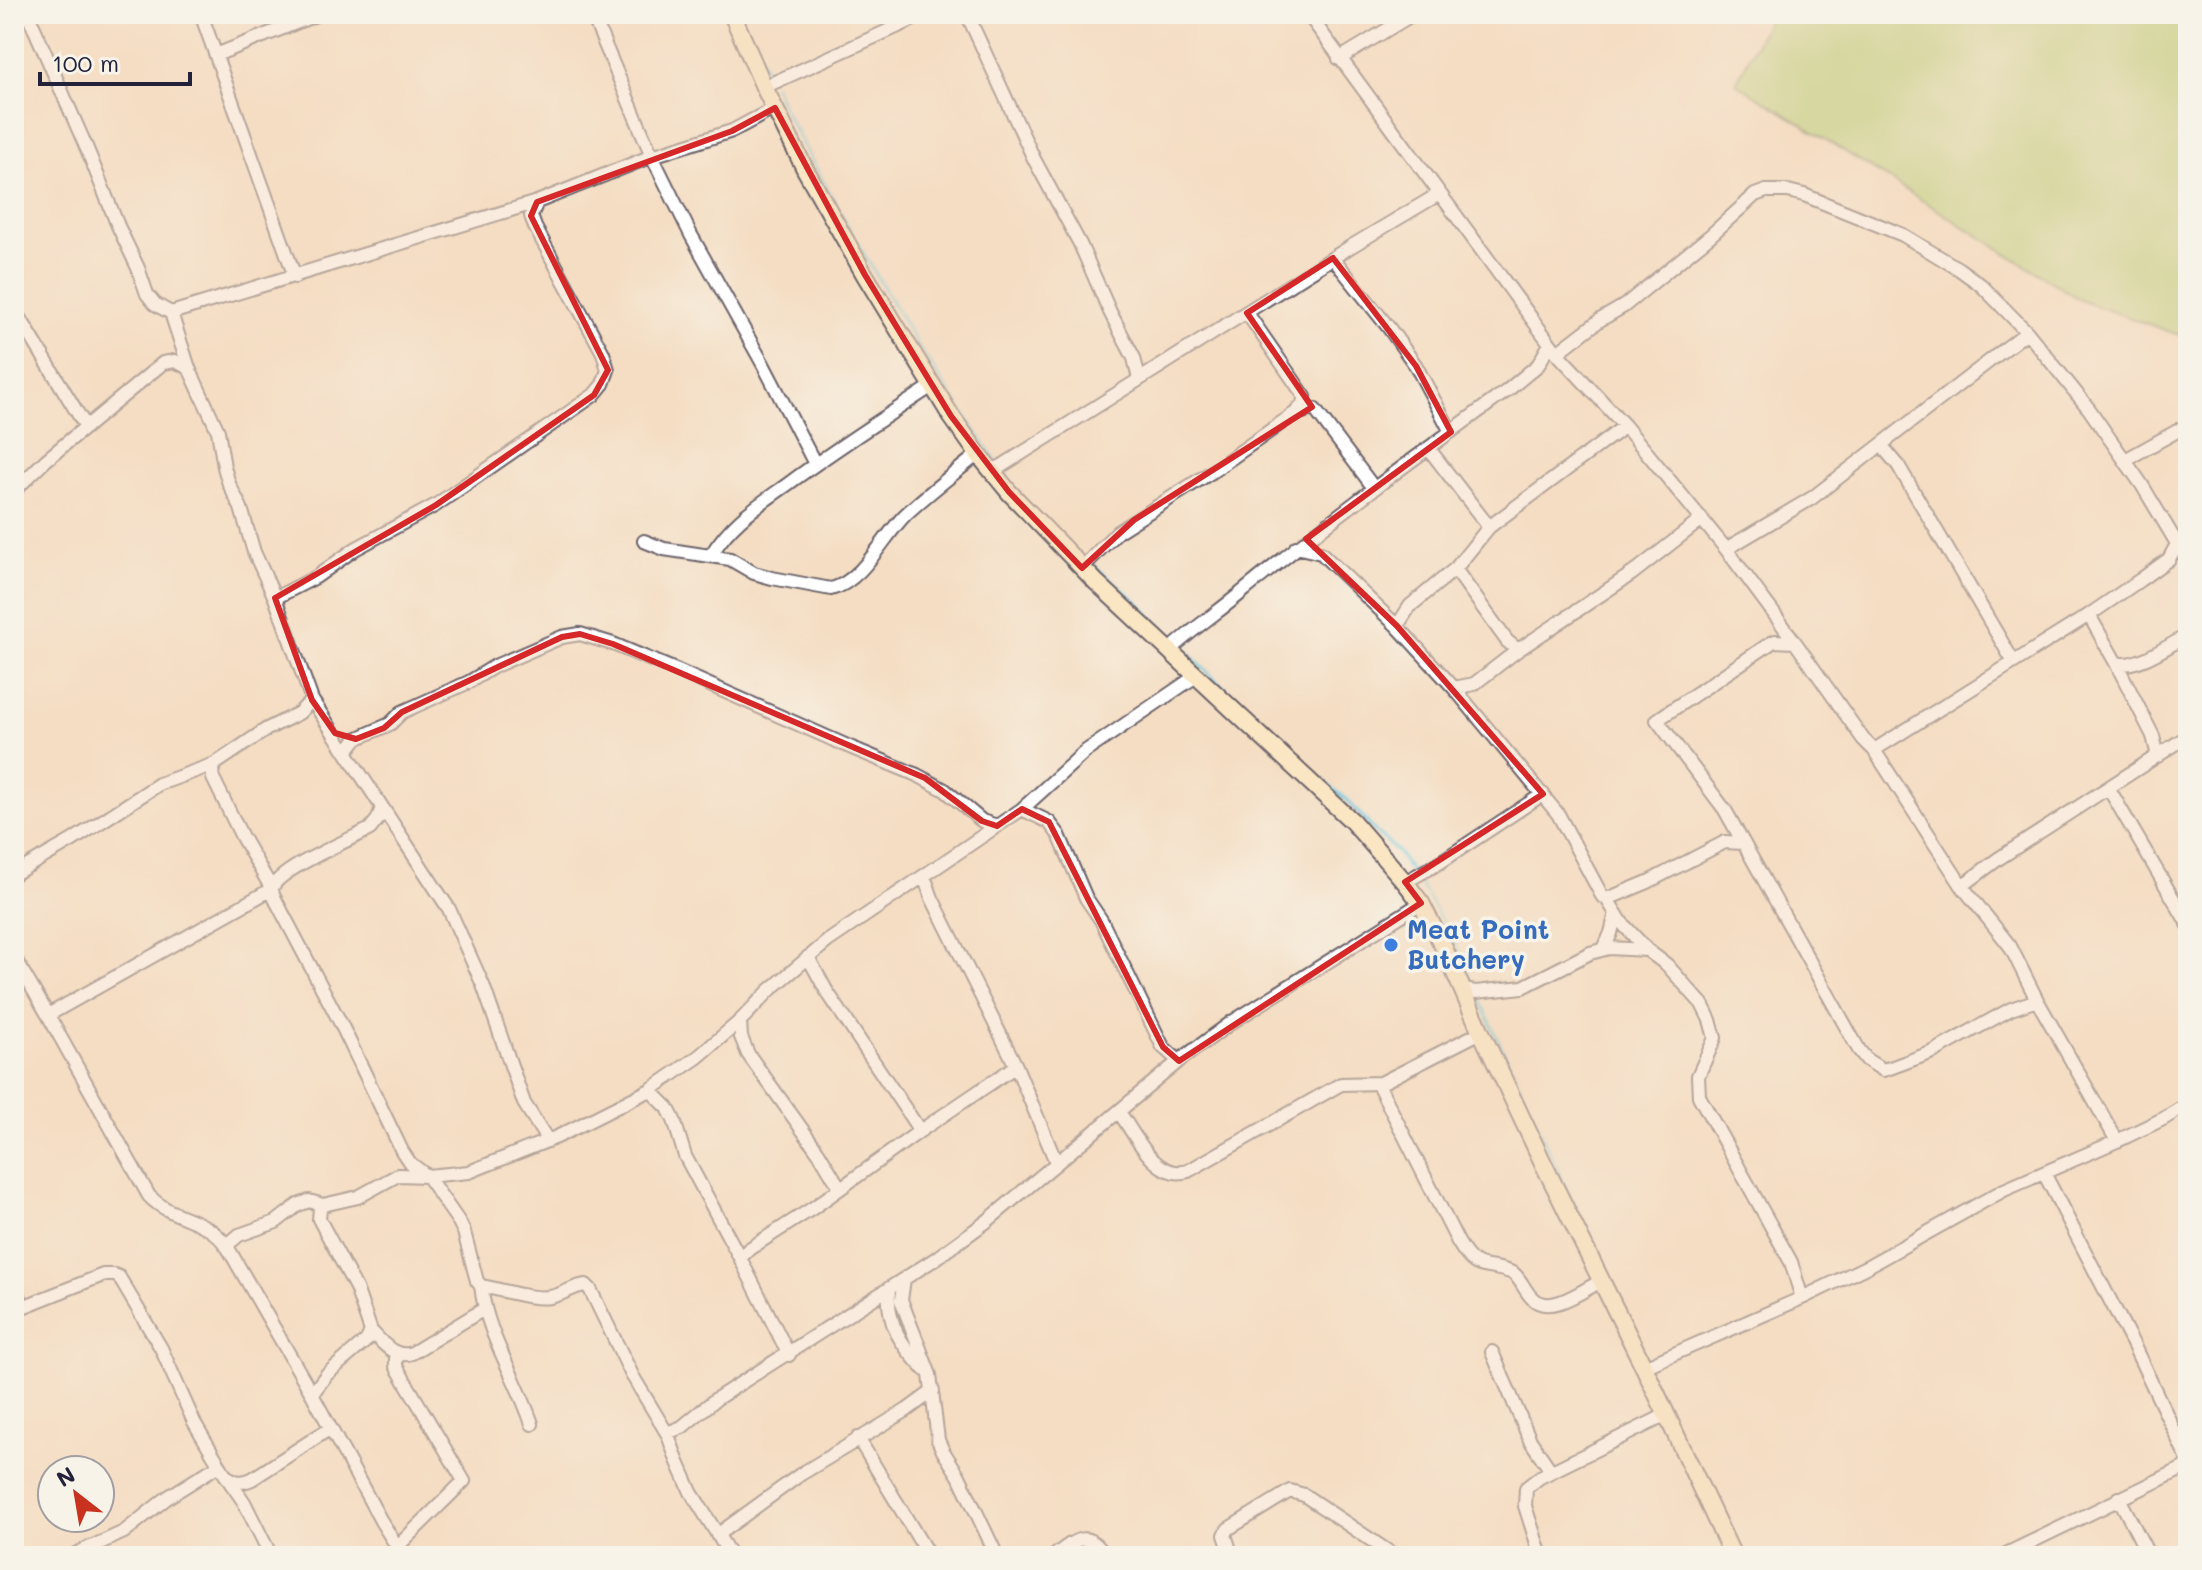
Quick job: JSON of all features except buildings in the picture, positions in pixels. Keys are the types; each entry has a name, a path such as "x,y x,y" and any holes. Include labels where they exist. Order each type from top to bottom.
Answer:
{"main road":[{"path":"732,14 805,169 932,386 978,454 1082,568 1352,821 1421,903 1733,1556"}],"street":[{"path":"28,14 147,294 155,304 171,313 189,368 218,431 229,484 241,508 254,552 275,598 312,700 449,909 483,985 524,1103 548,1141"},
{"path":"201,14 295,277"},
{"path":"216,55 318,14"},
{"path":"592,14 652,156 691,235 815,464"},
{"path":"764,87 925,14"},
{"path":"967,14 1034,159 1076,237 1134,358 1139,379"},
{"path":"1308,14 1553,349 1625,426 1726,549 1874,750 1962,886 2010,946 2117,1141"},
{"path":"1339,59 1413,14"},
{"path":"171,313 537,202 652,156 732,131 775,108"},
{"path":"1169,651 1316,531 1508,390 1553,349 1624,306 1755,195 1766,191 1804,195 1903,235 1972,278 2027,332 2089,409 2125,460 2187,560"},
{"path":"991,470 1439,194"},
{"path":"275,598 316,577 355,549 436,505 594,395 603,384 608,370 603,353 535,227 531,216 537,202"},
{"path":"1333,258 1416,366 1451,432"},
{"path":"14,308 86,427"},
{"path":"1247,313 1374,488"},
{"path":"1726,549 1812,498 2027,332"},
{"path":"14,491 163,363 175,361 189,368"},
{"path":"711,555 735,522 932,386"},
{"path":"1082,568 1117,532 1210,473 1294,414 1305,397"},
{"path":"1294,414 1314,409"},
{"path":"2125,460 2188,425"},
{"path":"1397,626 1410,606 1455,569 1489,527 1625,426"},
{"path":"1882,446 1898,465 2013,661"},
{"path":"1429,449 1489,527"},
{"path":"644,541 664,549 730,559 754,573 772,578 831,589 839,587 853,577 905,515 978,454"},
{"path":"1454,688 1474,684 1518,650 1633,573 1701,520"},
{"path":"1316,531 1321,553"},
{"path":"1874,750 2089,615 2169,559 2177,544"},
{"path":"1296,547 1321,553 1397,626 1454,688 1558,814 1602,896 1647,950 1667,965 1702,1004 1715,1038 1698,1076 1699,1096 1791,1262 1802,1298"},
{"path":"2169,559 2187,560"},
{"path":"1455,569 1507,641 1518,650"},
{"path":"2089,615 2153,736 2158,756"},
{"path":"346,752 356,739 384,728 402,712 469,682 495,666 562,637 580,634 678,671 917,775 945,790 982,821 997,826"},
{"path":"2116,663 2126,666 2136,663 2188,635"},
{"path":"1795,642 1771,643 1657,720 1725,810 1859,1050 1883,1070 1933,1052 2011,1009 2037,1000"},
{"path":"226,1246 239,1235 276,1222 298,1205 309,1201 323,1205 358,1197 398,1175 469,1172 548,1141 650,1090 691,1063 808,957 1022,809 1086,751 1196,676"},
{"path":"14,874 159,784 215,764 267,729 299,713 312,700"},
{"path":"335,733 356,739"},
{"path":"1962,886 2188,736"},
{"path":"215,764 213,778 341,1024 402,1151 410,1163 427,1176 464,1232 481,1286 484,1309 508,1373 522,1396 532,1424"},
{"path":"2109,789 2188,924"},
{"path":"1405,882 1543,794"},
{"path":"48,1015 272,889 291,869 370,829 382,807"},
{"path":"1022,809 1049,822 1059,835 1086,898 1101,920 1163,1047 1179,1061"},
{"path":"1607,899 1648,882 1725,842 1743,843"},
{"path":"924,876 1016,1066 1056,1162"},
{"path":"667,1433 682,1427 716,1399 935,1259 986,1222 1179,1061 1232,1022 1421,903"},
{"path":"1604,949 1616,913"},
{"path":"1463,990 1476,992 1523,987 1604,949 1647,950"},
{"path":"14,957 149,1196 168,1212 195,1220 210,1229 226,1246 381,1521 401,1551 464,1481 396,1366 396,1354"},
{"path":"808,957 826,990 920,1131"},
{"path":"740,1021 741,1037 748,1054 819,1153 840,1188"},
{"path":"1119,1112 1154,1161 1179,1174 1341,1084 1381,1083 1481,1032"},
{"path":"740,1258 1016,1066"},
{"path":"1379,1086 1470,1260 1477,1266 1513,1273 1534,1300 1547,1306 1601,1281"},
{"path":"650,1090 668,1108 685,1156 789,1355"},
{"path":"1644,1367 1802,1298 1868,1266 2004,1190 2117,1141 2188,1104"},
{"path":"398,1175 402,1151"},
{"path":"2044,1173 2133,1344 2188,1460"},
{"path":"323,1205 319,1219 356,1288 371,1331 396,1354 404,1356 412,1353 484,1309"},
{"path":"17,1312 103,1275 119,1277 161,1348 194,1422 244,1502 271,1556"},
{"path":"904,1279 901,1300 930,1375 938,1440 997,1556"},
{"path":"14,1285 22,1300 17,1312"},
{"path":"481,1286 548,1297 578,1286 586,1285 590,1289 632,1375 667,1433 691,1492 731,1556"},
{"path":"889,1288 888,1303 893,1324 913,1356 930,1375"},
{"path":"312,1394 331,1369 367,1340 371,1331"},
{"path":"1492,1352 1530,1440 1551,1471"},
{"path":"717,1535 801,1474 933,1391"},
{"path":"1541,1556 1525,1506 1526,1488 1551,1471 1666,1415"},
{"path":"222,1471 239,1483 247,1481 329,1429"},
{"path":"858,1438 929,1556"},
{"path":"2002,1556 2188,1466"},
{"path":"71,1556 124,1532 168,1497 222,1471"},
{"path":"244,1502 247,1481"},
{"path":"1232,1556 1225,1535 1228,1529 1290,1491 1304,1495 1395,1556"},
{"path":"2119,1498 2149,1556"},
{"path":"1054,1556 1081,1538 1091,1540 1105,1556"}],"highlighted area":[{"path":"775,108 865,275 951,416 1009,492 1082,568 1134,520 1312,407 1247,313 1333,258 1416,366 1451,432 1306,539 1397,626 1543,794 1405,882 1421,903 1179,1061 1163,1047 1049,822 1022,809 997,826 982,821 925,778 613,644 580,634 562,637 402,712 384,728 356,739 335,733 312,700 275,598 436,505 594,395 608,370 531,216 537,202 732,131"}],"green space":[{"path":"1771,14 2188,14 2188,338 2082,301 1736,83"}],"waterway":[{"path":"758,54 771,79"},
{"path":"774,86 847,225 918,346 998,464"},
{"path":"1003,470 1012,484"},
{"path":"1090,563 1137,601 1175,642"},
{"path":"1181,647 1321,780 1345,798 1397,851 1412,873"},
{"path":"1417,879 1453,939 1475,989"},
{"path":"1478,996 1590,1240"},
{"path":"1713,1495 1744,1556"}],"place":[{"name":"Meat Point Butchery","path":"1391,945"}]}
